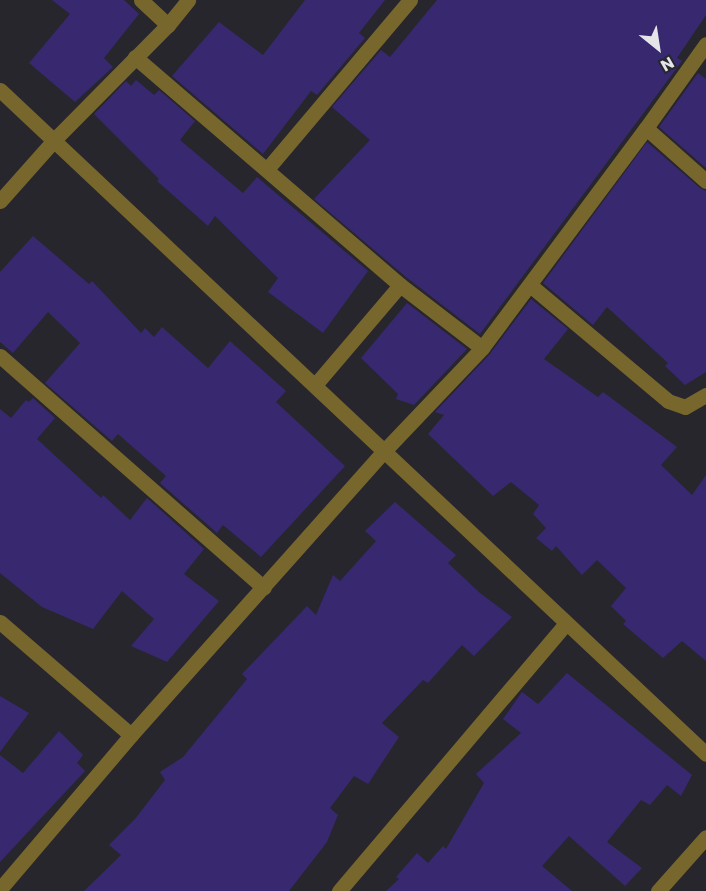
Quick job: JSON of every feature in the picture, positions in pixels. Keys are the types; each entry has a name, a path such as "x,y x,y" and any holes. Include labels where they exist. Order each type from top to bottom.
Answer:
{"street":[{"path":"141,0 168,25"},
{"path":"0,201 55,139 168,25 188,0"},
{"path":"268,168 410,0"},
{"path":"0,889 131,735 385,450 482,348 706,44"},
{"path":"135,57 268,168 400,285 482,348"},
{"path":"0,90 55,139 706,754"},
{"path":"646,128 706,180"},
{"path":"315,385 400,285"},
{"path":"530,285 668,401 685,407 706,395"},
{"path":"0,356 264,588"},
{"path":"0,622 131,735"},
{"path":"339,891 567,623"},
{"path":"658,891 706,837"}],"building":[{"path":"52,0 124,0 139,14 104,58 113,67 75,102 29,63 70,14"},
{"path":"305,0 385,0 359,33 365,38 317,95 311,91 263,154 172,76 219,22 263,55"},
{"path":"437,0 706,0 706,15 677,58 682,61 480,334 406,277 314,199 370,140 332,107 381,50 390,57"},
{"path":"698,73 706,79 706,168 659,127"},
{"path":"136,80 154,95 159,90 195,121 180,140 243,193 257,177 368,271 323,333 268,292 278,278 215,216 208,226 157,181 159,179 94,114 126,81 131,86"},
{"path":"647,142 706,191 706,372 685,385 665,366 668,363 607,307 593,325 543,283"},
{"path":"33,236 89,284 92,281 141,333 145,328 154,337 162,327 208,368 230,341 286,391 276,402 345,466 261,557 223,525 217,533 160,483 166,476 118,434 112,441 45,383 80,343 48,312 13,353 0,342 0,272"},
{"path":"531,299 568,329 544,359 598,397 603,392 677,447 661,465 692,495 706,475 706,661 682,641 663,658 623,624 626,621 611,606 626,588 597,560 582,575 556,546 552,551 536,538 546,528 533,514 539,505 511,482 493,496 428,434 444,415 435,412 489,355"},
{"path":"407,303 467,349 414,405 396,399 398,394 361,358"},
{"path":"33,398 55,418 37,439 101,498 103,495 130,520 147,498 204,549 184,574 219,601 167,662 131,646 154,619 122,591 93,629 42,607 0,573 0,409 11,418 26,400 29,402"},
{"path":"395,502 456,555 448,563 480,593 512,617 474,656 462,645 428,683 423,680 382,723 399,737 368,784 354,776 330,808 338,815 327,842 289,891 84,891 121,855 109,845 135,819 165,780 160,772 183,757 247,679 242,674 307,606 316,615 333,575 340,581 376,541 365,531"},
{"path":"567,673 692,775 681,796 667,785 650,805 641,800 607,842 642,868 625,886 569,836 542,866 572,891 386,891 399,879 396,877 417,853 428,863 443,846 446,849 484,783 476,774 521,733 503,719 522,692 538,704"},
{"path":"0,696 29,713 0,752"},
{"path":"59,731 83,755 77,763 85,771 0,862 0,755 23,773"}]}
